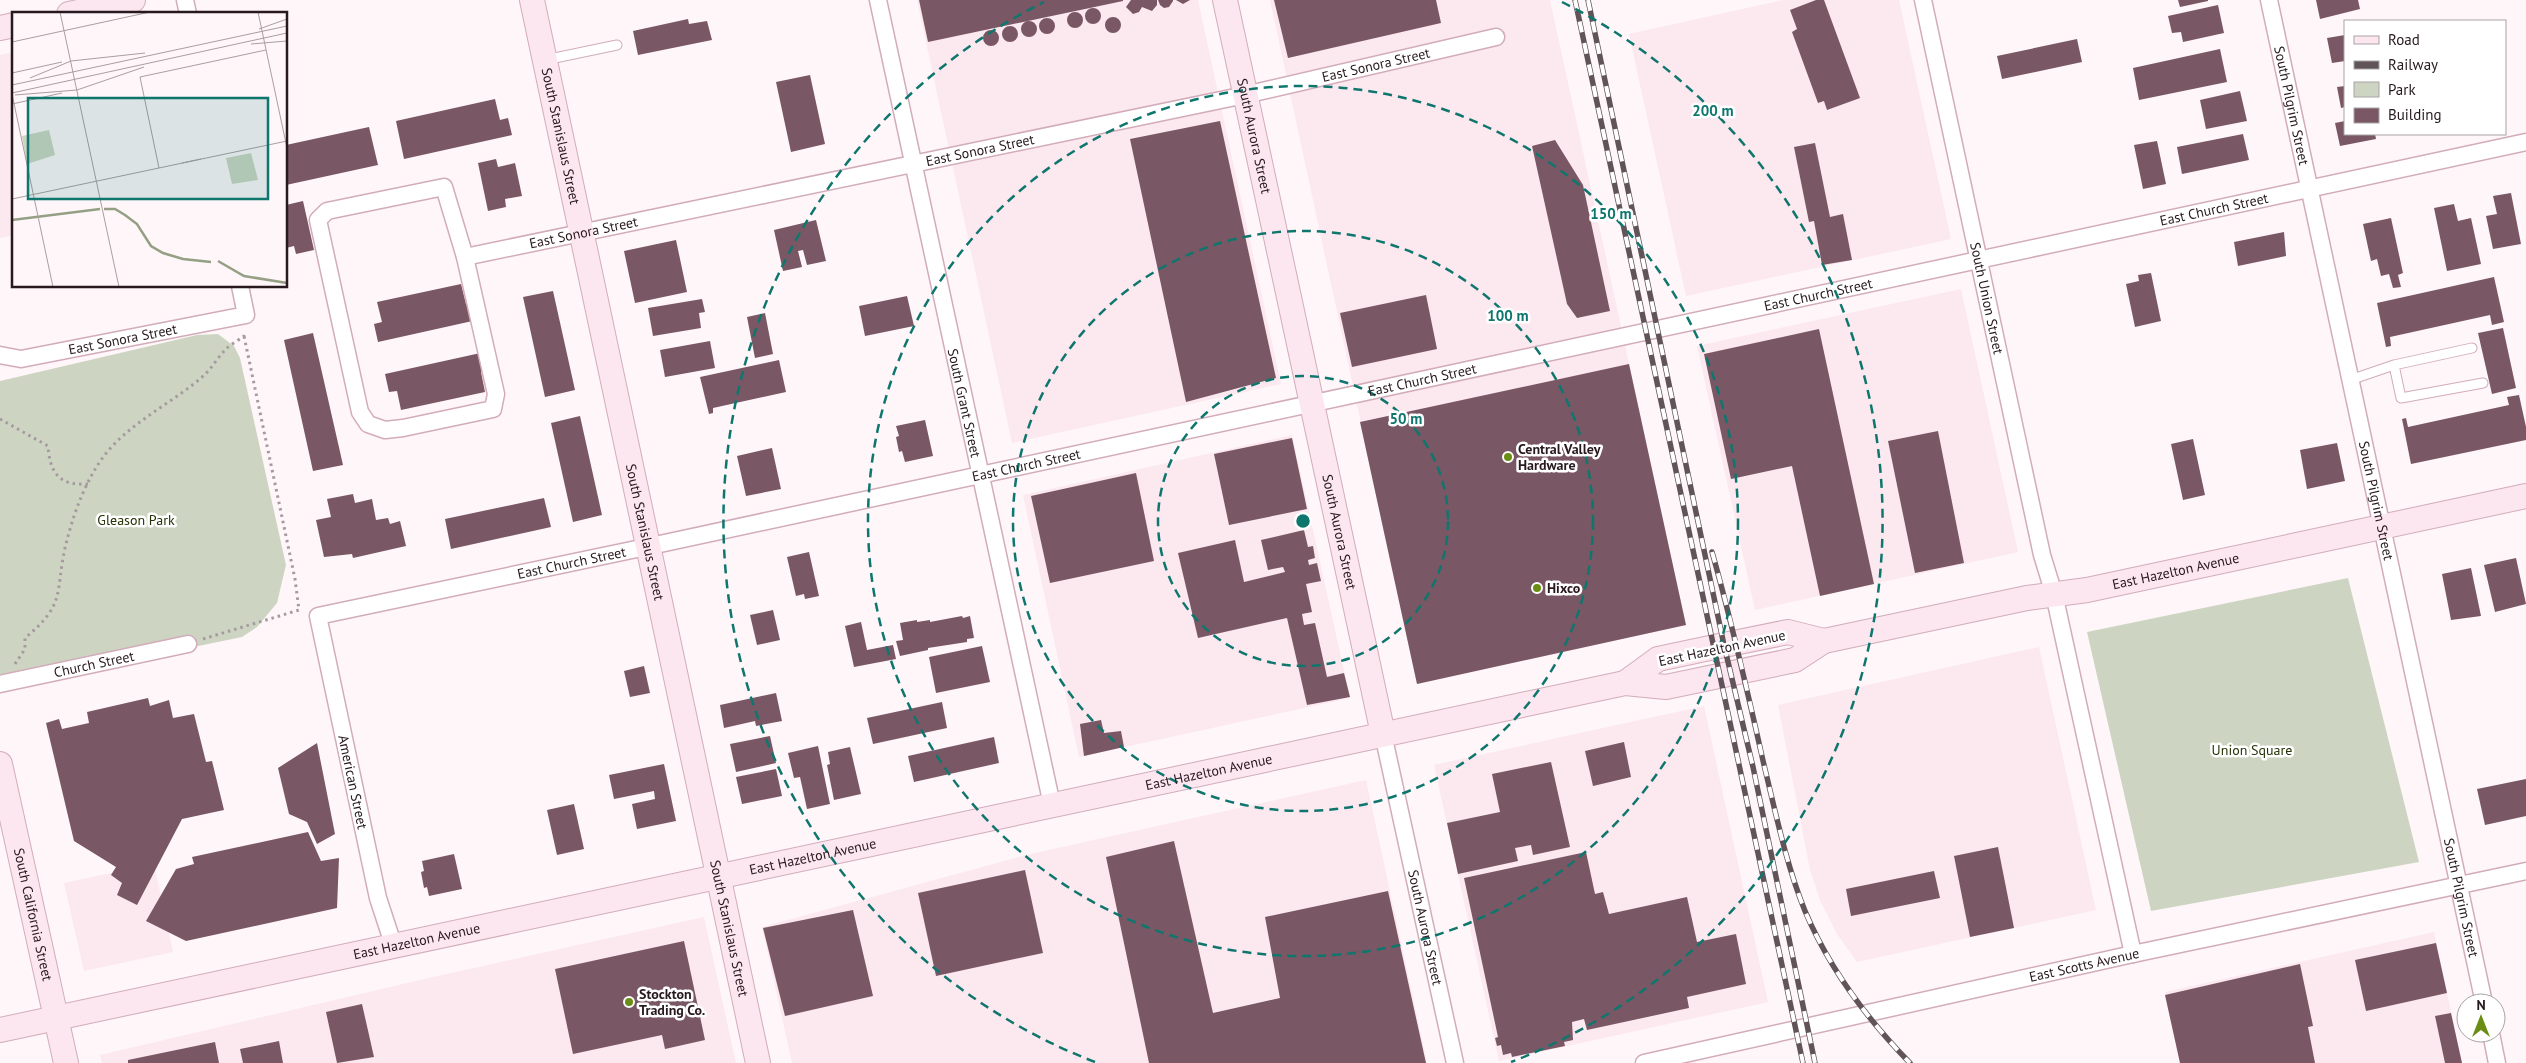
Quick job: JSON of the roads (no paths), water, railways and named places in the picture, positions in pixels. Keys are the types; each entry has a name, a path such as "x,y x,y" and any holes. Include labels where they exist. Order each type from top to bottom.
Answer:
{"main road":[{"path":"78,12 133,0"},
{"name":"South Stanislaus Street","path":"532,0 646,547 758,1063"},
{"name":"South Aurora Street","path":"1225,0 1383,734"},
{"name":"East Hazelton Avenue","path":"0,1030 1625,683 1658,659 1788,632 1824,641 2027,598 2088,590 2526,496"},
{"name":"South California Street","path":"0,764 66,1063"}],"street":[{"name":"South Grant Street","path":"878,0 1052,805"},
{"name":"South Union Street","path":"1923,0 2042,555 2054,594 2133,954"},
{"name":"South Pilgrim Street","path":"2269,0 2482,993"},
{"name":"East Sonora Street","path":"465,257 1245,95 1496,37"},
{"name":"East Church Street","path":"318,616 2526,142"},
{"path":"444,187 465,257 496,394 493,409 404,428 385,430 368,424 360,412 356,398 318,220 327,211 444,187"},
{"name":"East Sonora Street","path":"0,355 21,359 246,315 240,288"},
{"name":"American Street","path":"318,616 378,898 394,947"},
{"name":"Church Street","path":"6,683 188,644"},
{"name":"South Aurora Street","path":"1383,734 1455,1063"},
{"name":"East Scotts Avenue","path":"1644,1063 2133,954 2526,871"},
{"path":"2493,1043 2497,1063"}],"lane":[{"path":"544,60 617,45"},
{"path":"2350,380 2394,365 2472,348"},
{"path":"2394,365 2401,398 2483,383"}],"railway":[{"path":"1575,0 1803,1063"},
{"path":"1588,0 1724,645 1753,767 1815,1063"},
{"path":"1712,552 1733,631 1782,839 1798,893 1825,953 1837,973 1864,1011 1910,1063"}],"place":[{"name":"Central Valley Hardware","path":"1508,457"},
{"name":"Hixco","path":"1537,588"},
{"name":"Stockton Trading Co.","path":"629,1002"}],"park label":[{"name":"Gleason Park","path":"136,520"},
{"name":"Union Square","path":"2252,750"}]}
